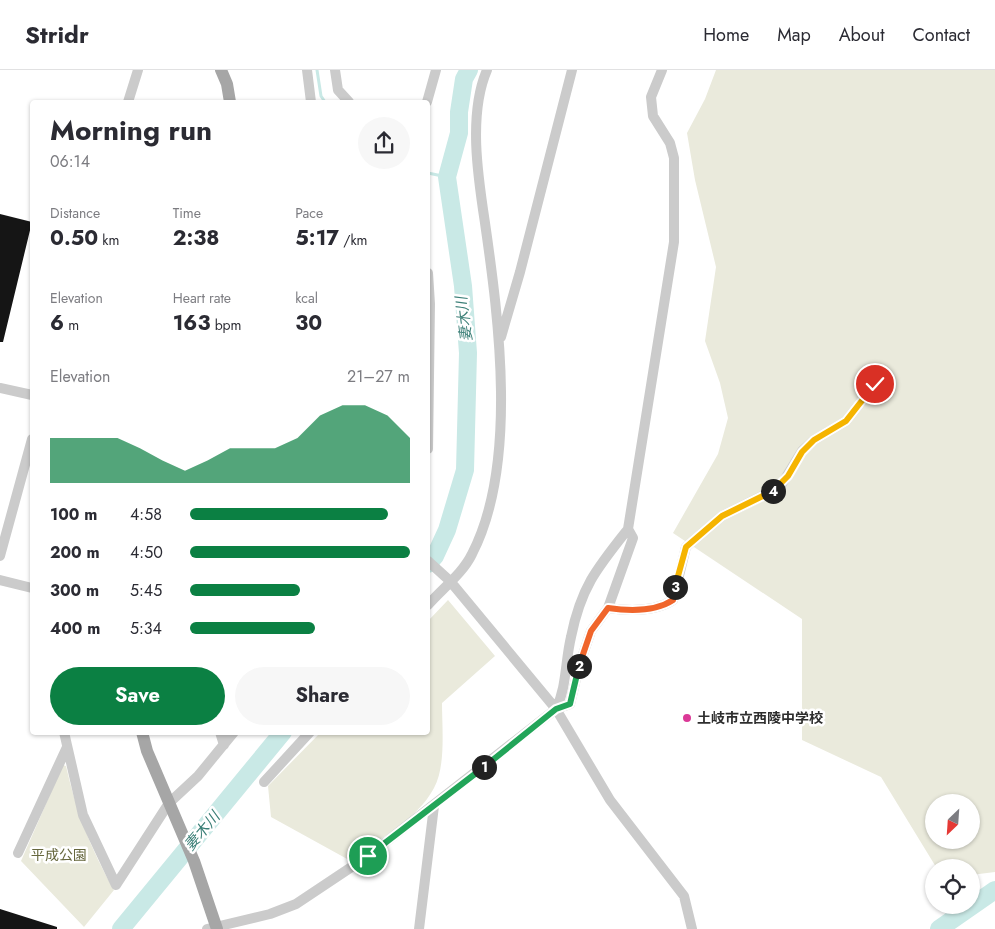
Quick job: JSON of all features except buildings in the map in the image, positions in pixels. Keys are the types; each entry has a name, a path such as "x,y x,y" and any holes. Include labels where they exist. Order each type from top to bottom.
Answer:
{"main road":[{"path":"221,70 227,84 230,100"},
{"path":"143,735 147,751 194,861 214,926"}],"street":[{"path":"129,100 138,70"},
{"path":"307,70 311,100"},
{"path":"335,70 338,90 347,100"},
{"path":"428,100 436,70"},
{"path":"430,603 472,555 485,523 500,457 498,345 494,286 476,155 477,117 487,70"},
{"path":"498,345 520,272 572,70"},
{"path":"556,709 564,693 570,639 578,605 593,573 628,529 674,242 674,158 670,143 653,116 651,97 662,70"},
{"path":"608,608 625,610 663,607 673,600 686,547 722,516 780,487 802,452 814,440 846,421 875,384"},
{"path":"0,388 30,395"},
{"path":"0,556 30,446"},
{"path":"214,926 270,914 296,904 368,856 556,709 570,704 579,666 591,631 608,608 633,538 628,529"},
{"path":"430,563 450,580 556,709 610,800 684,896 692,929"},
{"path":"0,580 30,588"},
{"path":"65,735 83,815 116,885 171,808 232,735"},
{"path":"221,735 224,745"},
{"path":"264,782 307,735"},
{"path":"18,853 67,747"},
{"path":"419,929 434,806"}],"green space":[{"path":"716,70 995,70 995,872 980,874 980,859 931,859 881,777 802,740 802,619 673,533 718,454 728,418 720,383 705,341 716,267 695,180 687,133 705,99"},
{"path":"448,600 495,656 442,703 442,758 438,779 427,799 408,819 349,860 271,817 268,786 318,735 430,735 430,619"},
{"name":"平成公園","path":"63,765 66,766 74,799 85,830 114,890 84,927 21,861"}],"waterway":[{"path":"317,70 321,96 324,100"},
{"name":"妻木川","path":"430,562 435,556 447,530 465,470 468,353 463,286 447,177 459,133 459,112 464,79 469,70"},
{"path":"430,173 447,177"},
{"name":"妻木川","path":"121,929 281,735"},
{"path":"939,929 995,890"}],"place":[{"name":"土岐市立西陵中学校","path":"687,718"}],"route":[{"path":"368,856 556,709 570,704 579,666 591,631 608,608 625,610 663,607 673,600 680,564 686,547 722,516 737,506 768,494 780,487 802,452 814,440 846,421 875,384"}]}
